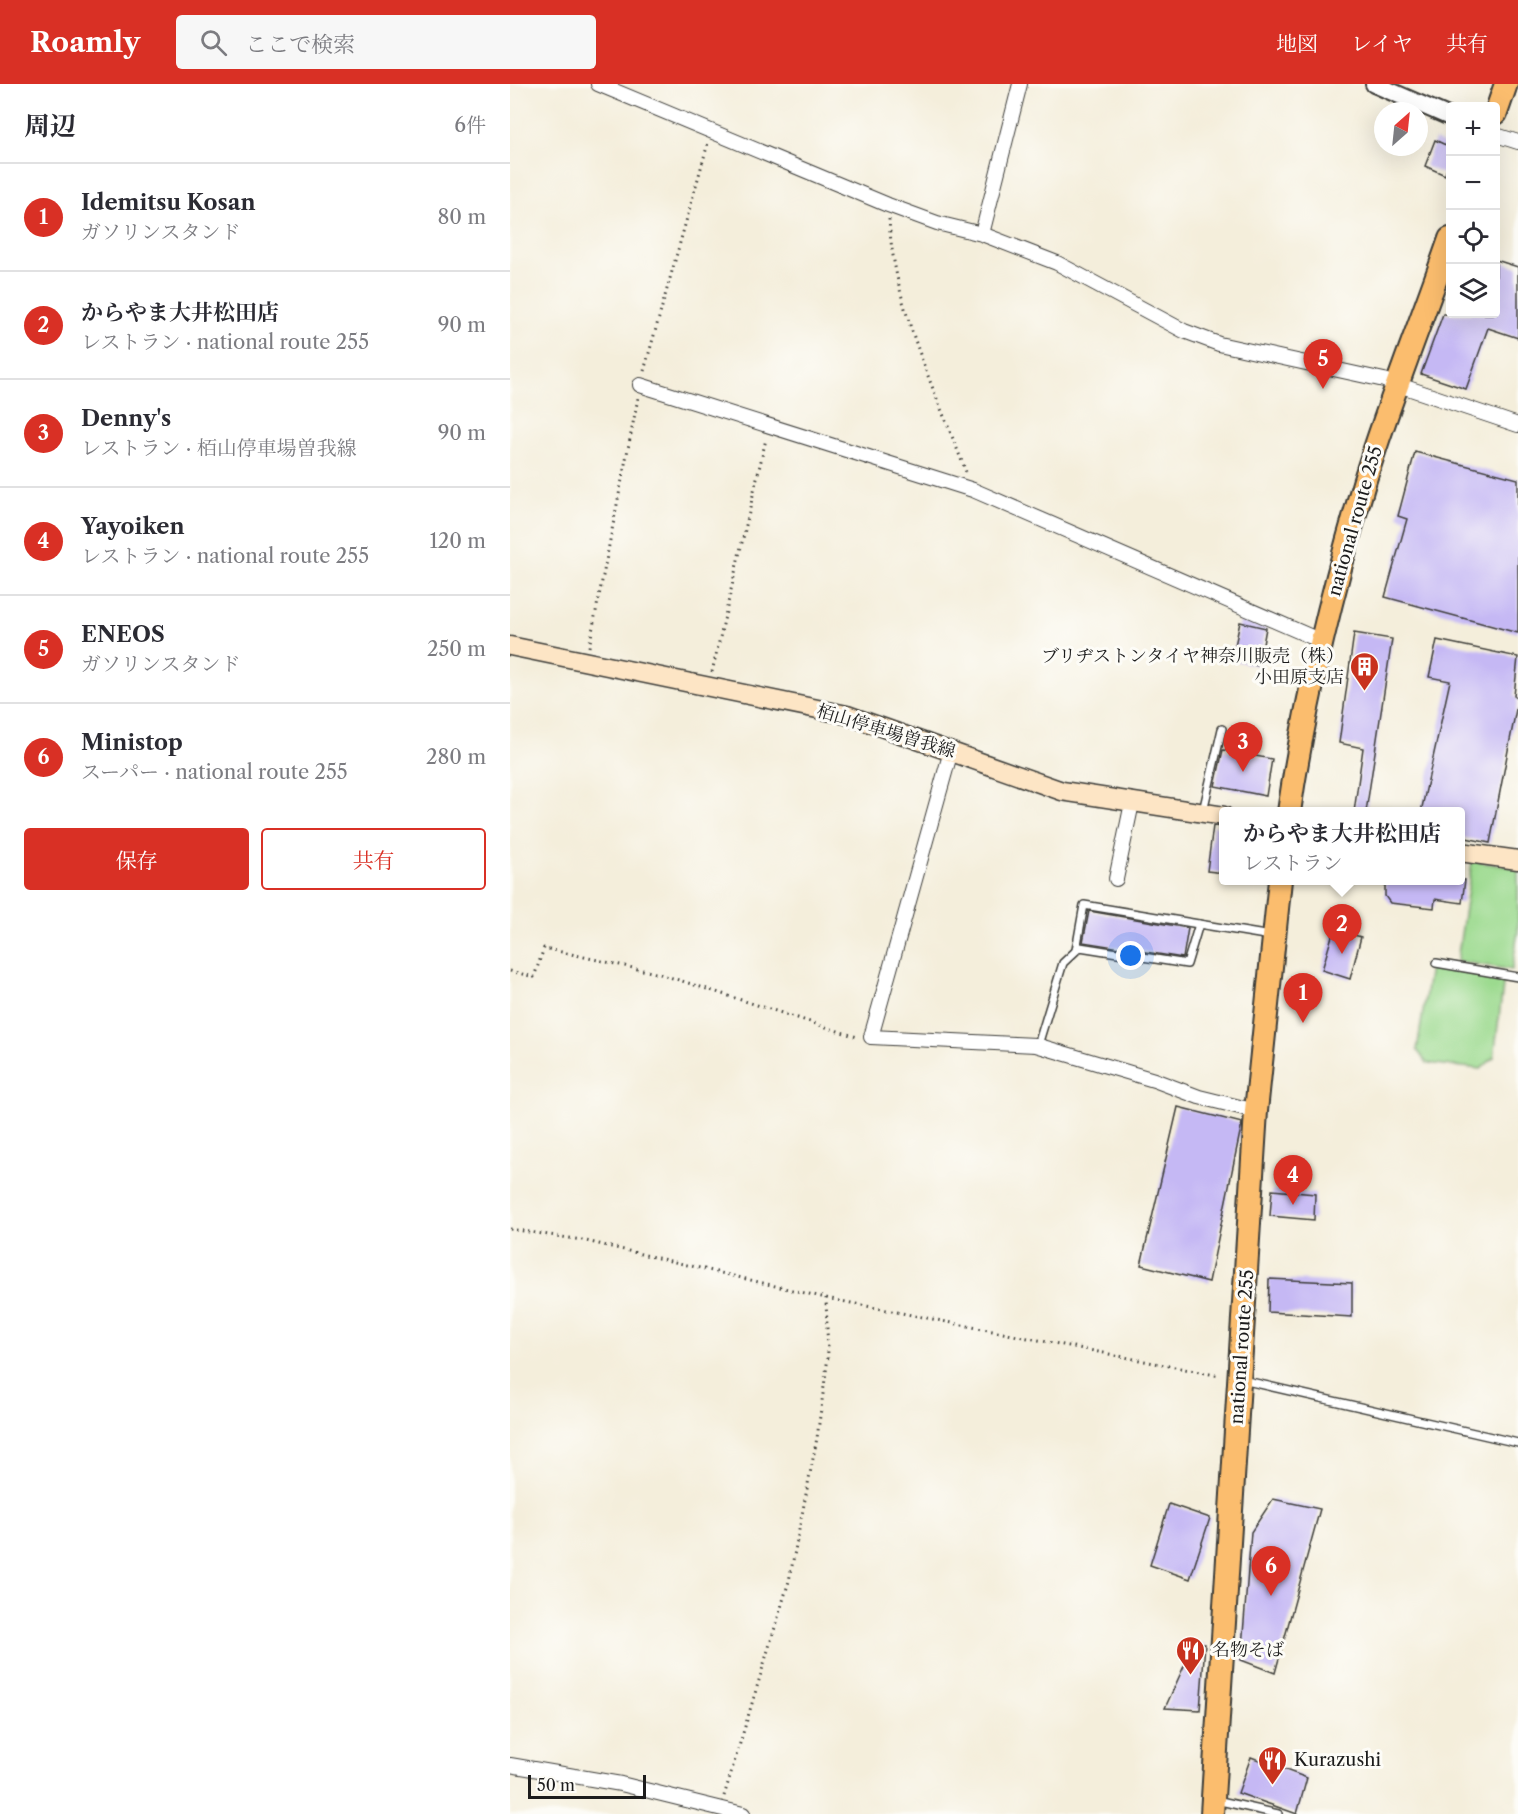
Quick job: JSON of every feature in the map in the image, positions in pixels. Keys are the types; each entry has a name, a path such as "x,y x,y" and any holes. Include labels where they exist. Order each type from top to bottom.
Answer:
{"highway":[{"path":"1500,102 1506,84"},
{"name":"national route 255","path":"1289,807 1321,642 1365,482 1446,250"},
{"name":"national route 255","path":"1212,1807 1256,1111 1279,885"}],"main road":[{"name":"栢山停車場曽我線","path":"510,646 847,715 1062,791 1219,815"},
{"path":"1465,853 1518,860"}],"street":[{"path":"982,234 1020,84"},
{"path":"1374,84 1403,93 1446,115"},
{"path":"606,85 888,205 938,223 982,234 1057,263 1098,283 1137,308 1211,340 1399,384 1518,425"},
{"path":"1500,136 1518,141"},
{"path":"640,386 973,490 1321,642"},
{"path":"951,751 871,1037 1038,1045 1154,1080 1199,1097 1256,1111"},
{"path":"1116,879 1131,803"},
{"path":"510,1765 621,1784 743,1814"}],"lane":[{"path":"1203,813 1222,729"},
{"path":"1038,1045 1063,963 1078,949 1084,905 1274,937"},
{"path":"1078,949 1187,964 1199,924"},
{"path":"1436,963 1518,977"},
{"path":"1240,1379 1518,1443"},
{"path":"1212,1807 1278,1814"}],"path":[{"path":"888,205 891,253 911,330 973,490"},
{"path":"708,686 769,426"},
{"path":"510,971 534,977 544,948 660,974 860,1038 871,1037"},
{"path":"510,1228 582,1240 826,1298 1240,1379"},
{"path":"720,1807 789,1581 820,1415 828,1358 826,1298"}],"green space":[{"path":"1472,861 1518,868 1518,931 1512,970 1457,961"},
{"path":"1430,967 1504,978 1494,1057 1481,1069 1427,1063 1417,1050"}],"building":[{"path":"1435,140 1446,145 1445,175 1425,166"},
{"path":"1500,261 1518,267 1518,338 1488,328 1466,389 1421,374 1443,314 1446,314 1446,318 1500,318"},
{"path":"1415,452 1518,479 1518,633 1385,597 1407,519 1398,516"},
{"path":"1240,622 1266,628 1259,666 1232,660"},
{"name":"ブリヂストンタイヤ神奈川販売（株） 小田原支店","path":"1354,633 1392,639 1367,807 1355,807 1363,748 1339,743"},
{"path":"1437,640 1518,657 1514,696 1518,699 1490,843 1465,838 1465,807 1422,807 1450,681 1429,677"},
{"path":"1223,750 1272,759 1266,796 1215,786"},
{"path":"1213,826 1219,827 1219,872 1207,871"},
{"path":"1385,885 1464,885 1462,903 1435,899 1434,908 1390,903 1385,896"},
{"path":"1089,911 1188,928 1183,958 1083,942"},
{"path":"1334,929 1361,937 1350,979 1322,970"},
{"path":"1178,1107 1242,1123 1209,1282 1141,1265"},
{"path":"1272,1190 1315,1194 1314,1220 1270,1216"},
{"path":"1269,1279 1352,1283 1352,1317 1268,1312"},
{"path":"1273,1499 1320,1509 1275,1673 1241,1660 1251,1532"},
{"path":"1169,1504 1210,1518 1190,1579 1150,1565"},
{"name":"名物そば","path":"1194,1644 1205,1644 1200,1710 1165,1708"},
{"name":"Kurazushi","path":"1251,1757 1307,1778 1297,1814 1238,1793"}],"place":[{"name":"ENEOS","path":"1323,389"},
{"name":"ブリヂストンタイヤ神奈川販売（株） 小田原支店","path":"1365,692"},
{"name":"Denny's","path":"1243,772"},
{"name":"からやま大井松田店","path":"1342,954"},
{"name":"Idemitsu Kosan","path":"1303,1023"},
{"name":"Yayoiken","path":"1293,1205"},
{"name":"Ministop","path":"1271,1596"},
{"name":"名物そば","path":"1191,1676"},
{"name":"Kurazushi","path":"1273,1786"}]}
